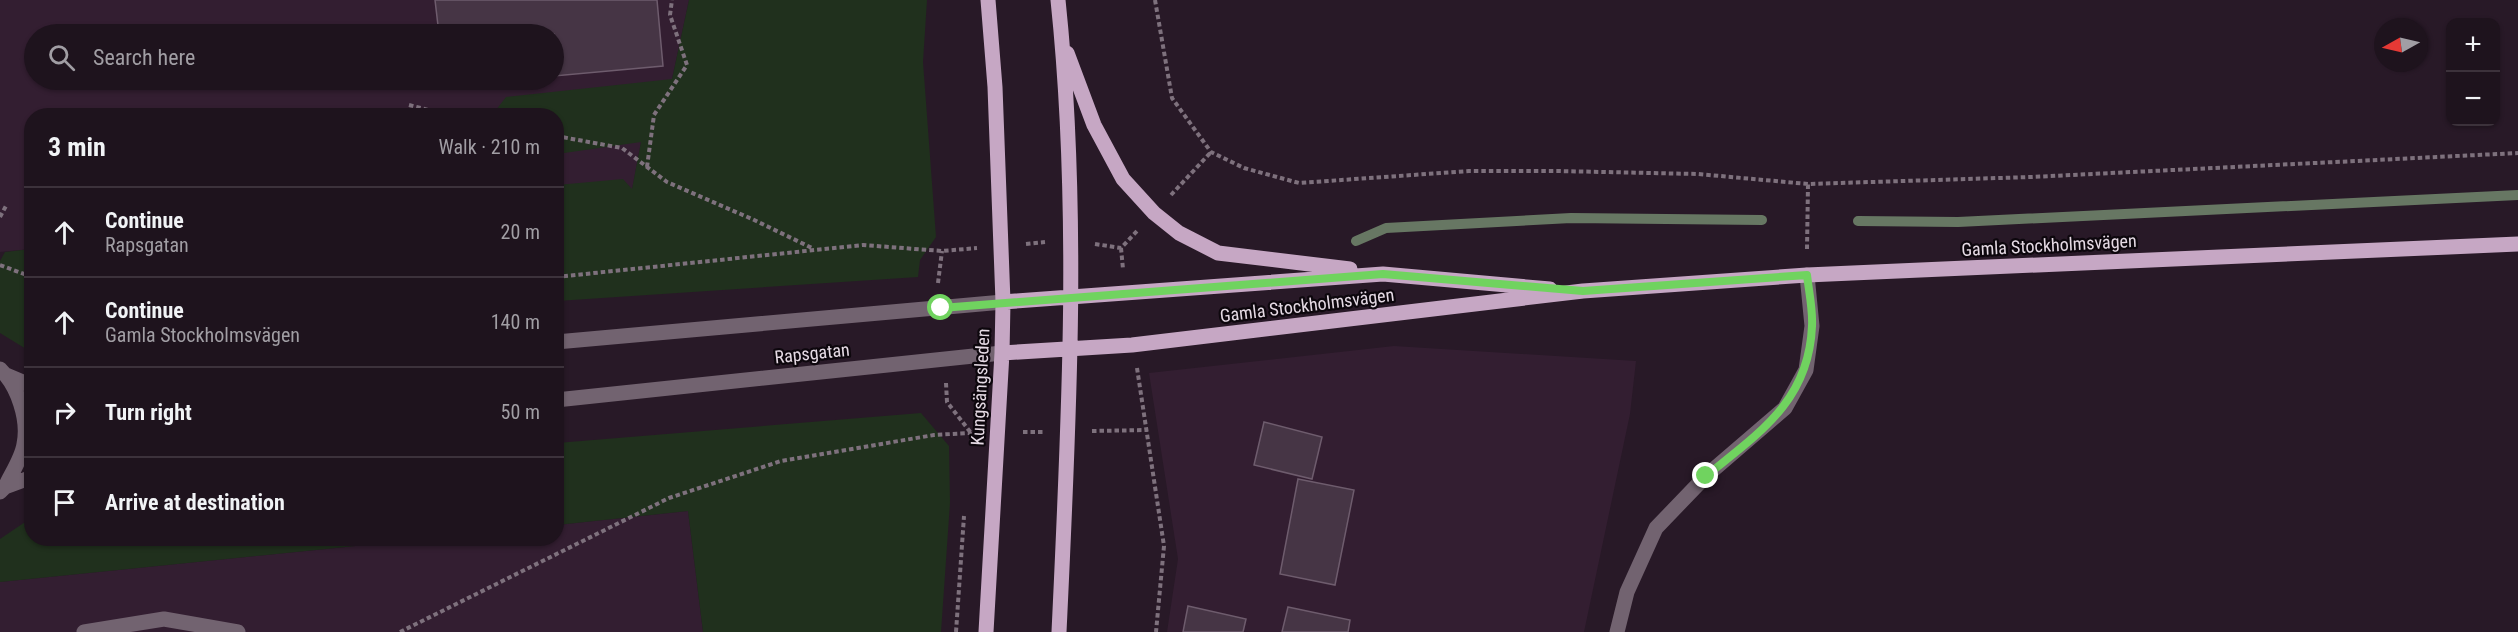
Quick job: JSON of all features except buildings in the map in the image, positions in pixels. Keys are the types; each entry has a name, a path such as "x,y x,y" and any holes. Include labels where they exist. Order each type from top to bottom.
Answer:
{"main road":[{"name":"Kungsängsleden","path":"986,632 1003,302 995,87 988,0"},
{"path":"1058,0 1062,38 1071,240 1071,349 1059,632"},
{"path":"1062,38 1094,125 1123,179 1154,213 1179,233 1218,253 1383,274"},
{"name":"Gamla Stockholmsvägen","path":"1071,349 1132,345 1583,291 1807,275 2518,244"},
{"name":"Gamla Stockholmsvägen","path":"1071,298 1383,274 1583,291"},
{"name":"Rapsgatan","path":"1003,302 1071,298"},
{"name":"Rapsgatan","path":"1002,353 1071,349"}],"street":[{"path":"1617,632 1627,592 1656,528 1706,476 1785,408 1806,370 1812,326 1807,275"},
{"name":"Rapsgatan","path":"564,341 1003,302"},
{"name":"Rapsgatan","path":"564,399 1002,353"},
{"path":"3,372 24,382"},
{"path":"2,490 24,444 24,413 3,372"},
{"path":"2,490 24,480"},
{"path":"84,632 164,619 238,632"}],"path":[{"path":"647,167 654,116 687,65 670,15 672,0"},
{"path":"1155,0 1172,98 1211,152 1244,168 1299,183 1469,171 1557,171 1698,174 1808,184 2031,177 2518,153"},
{"path":"409,105 421,108"},
{"path":"564,137 622,148 667,182 814,249"},
{"path":"1126,294 1121,248 1211,152"},
{"path":"1807,275 1808,184"},
{"path":"0,216 8,204"},
{"path":"564,276 863,245 942,251 1071,240 1121,248"},
{"path":"0,265 24,275"},
{"path":"1132,345 1148,430 1164,546 1156,632"},
{"path":"400,632 669,498 781,460 934,435 970,433 969,445"},
{"path":"956,632 964,515"}],"shaded area":[{"path":"0,0 689,0 672,79 641,142 632,190 564,196 564,108 24,108 24,250 0,252"},
{"path":"1394,346 1636,361 1630,414 1584,632 1167,632 1178,559 1149,373"},
{"path":"688,511 703,632 0,632 0,582 355,546 564,546 564,524"}],"green space":[{"path":"689,0 927,0 923,62 936,237 920,260 918,277 564,301 564,184 623,179 632,189 641,142 564,153 564,108 497,108 506,97 672,79"},
{"path":"24,250 24,348 0,333 0,261 5,252"},
{"path":"921,413 949,446 950,503 941,632 703,632 688,511 564,524 564,442"},
{"path":"24,523 24,546 355,546 0,582 0,539"}],"waterway":[{"path":"1858,221 1958,222 2518,195"},
{"path":"1356,241 1386,228 1571,218 1762,220"}],"route":[{"path":"941,308 1383,274 1583,291 1807,275 1812,326 1806,370 1785,408 1706,476"}]}
